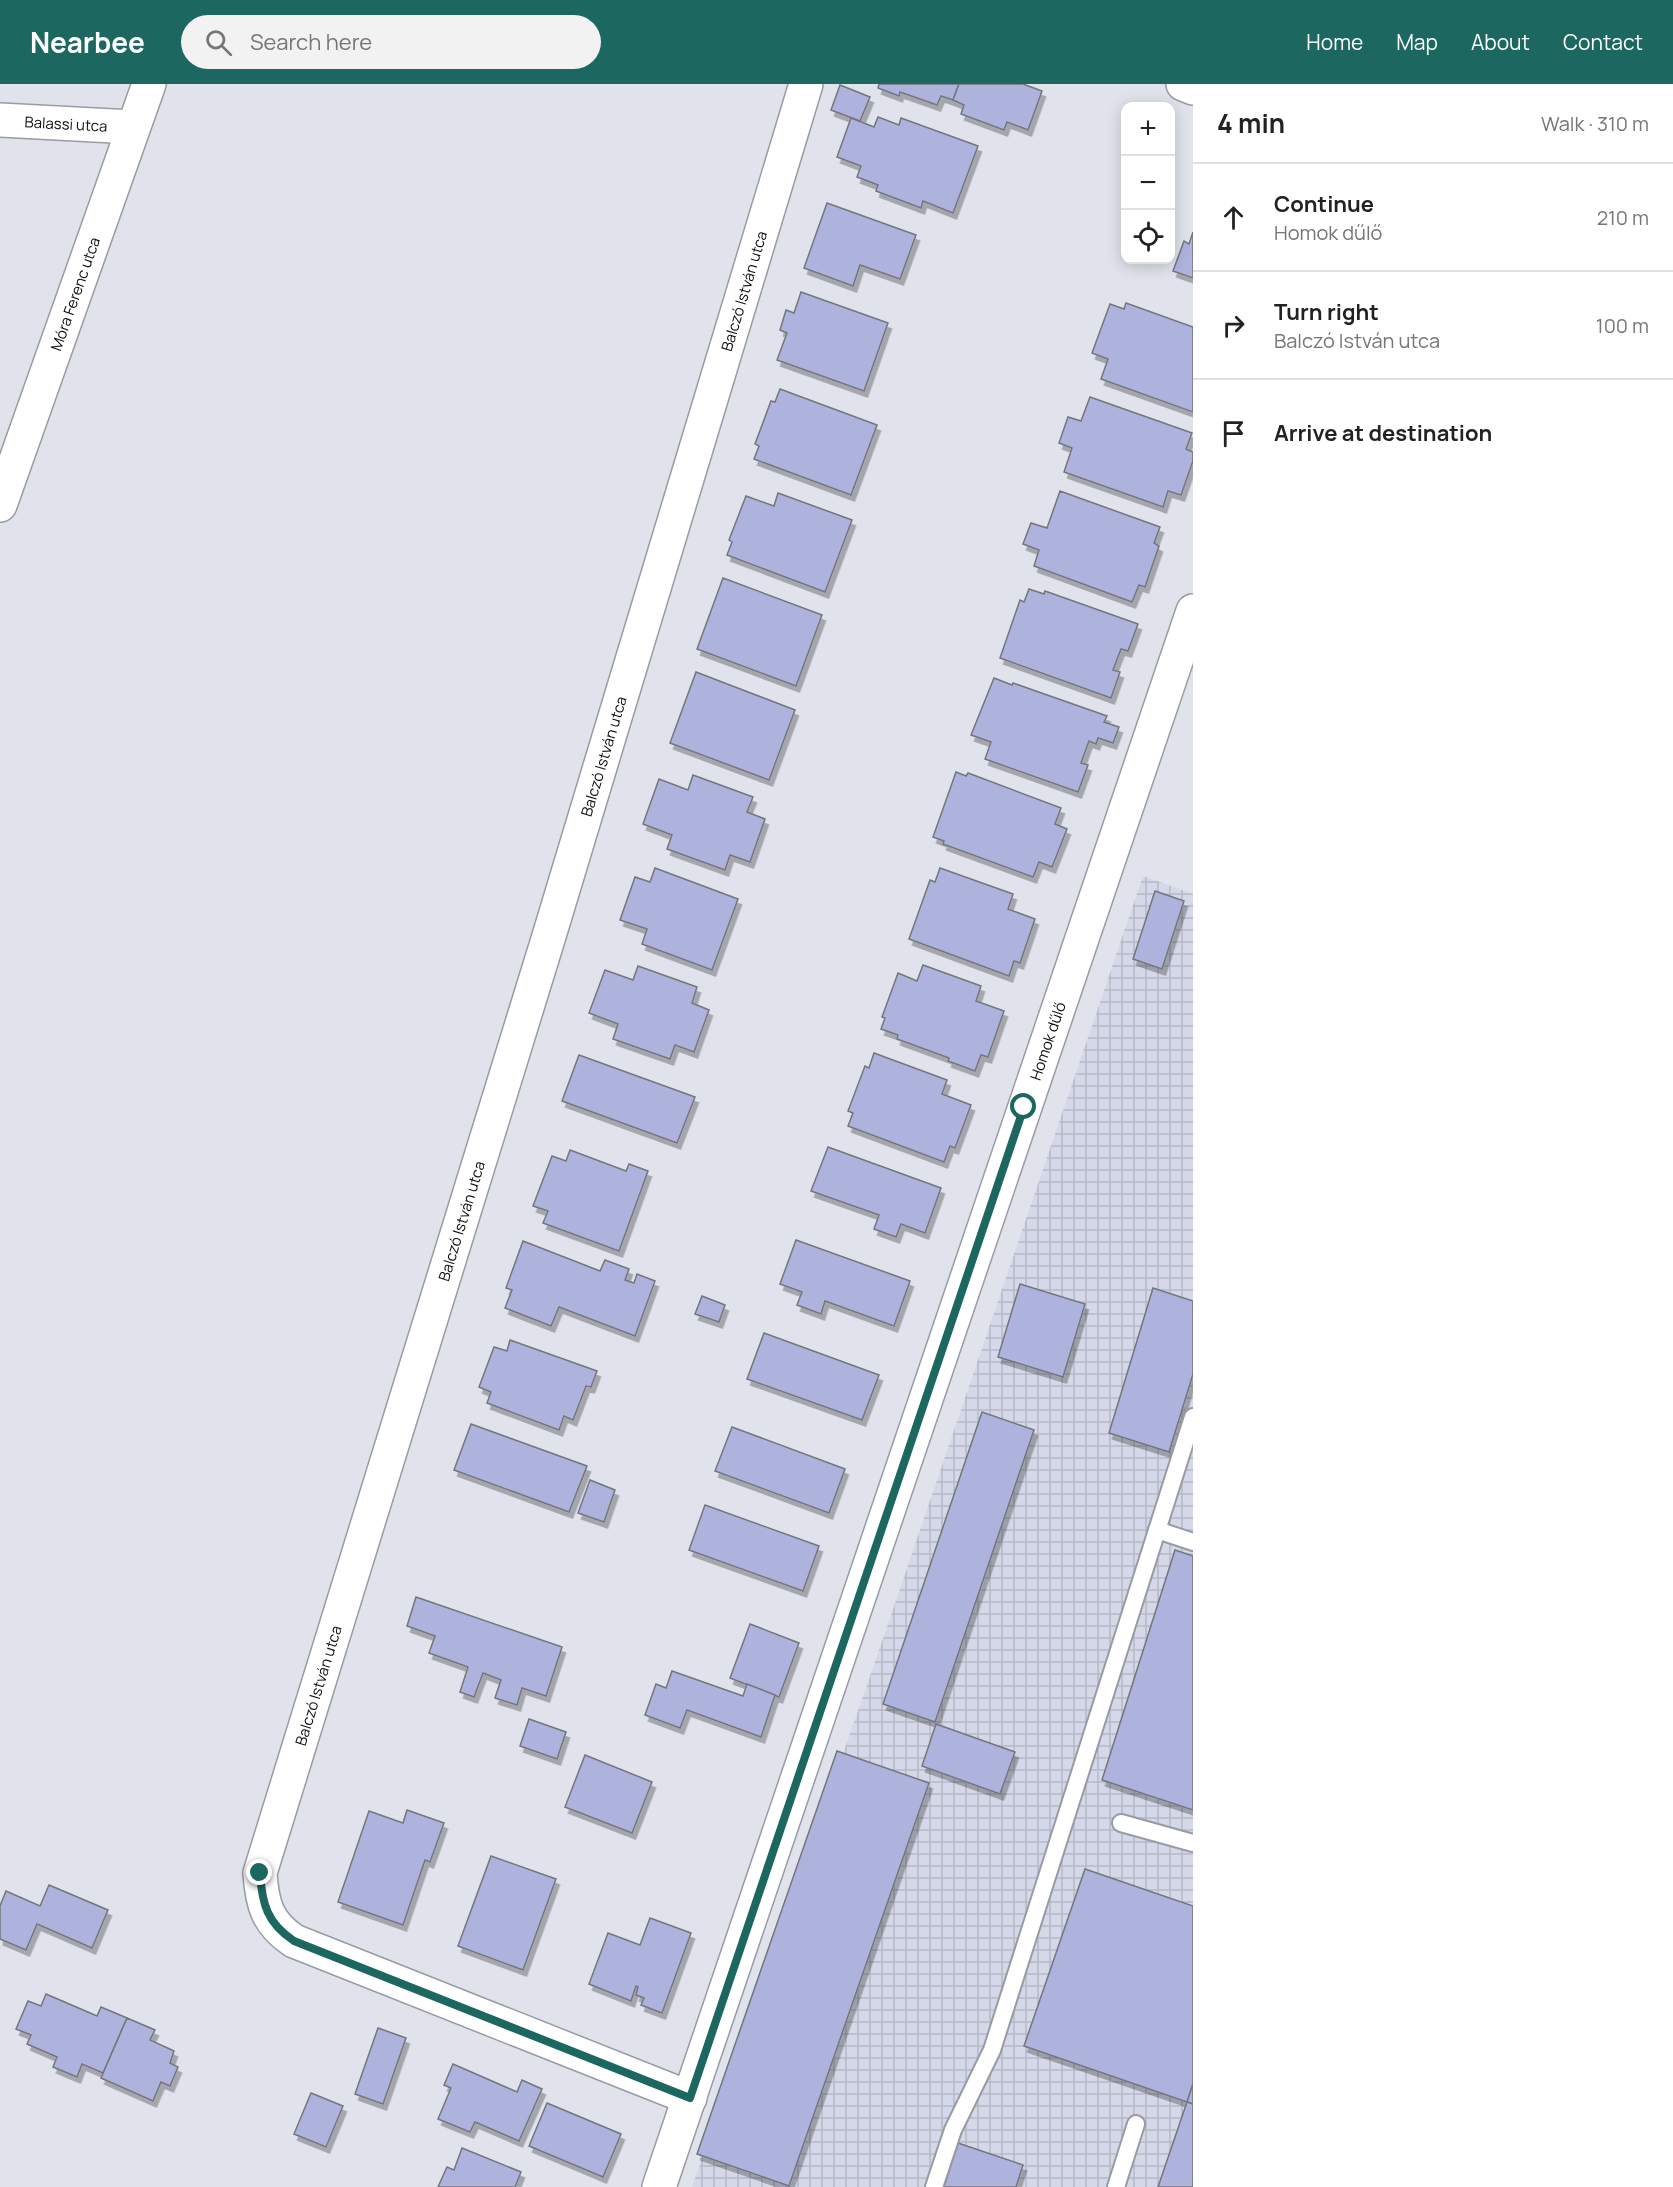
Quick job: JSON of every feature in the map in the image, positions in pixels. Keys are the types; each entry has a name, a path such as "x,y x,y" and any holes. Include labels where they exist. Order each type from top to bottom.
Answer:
{"street":[{"name":"Móra Ferenc utca","path":"0,505 148,84"},
{"name":"Balczó István utca","path":"690,2098 294,1941 279,1931 269,1917 262,1895 260,1873 545,948 806,84"},
{"path":"1183,84 1193,88"},
{"name":"Balassi utca","path":"0,120 132,127"},
{"name":"Homok dűlő","path":"659,2187 1193,611"}],"lane":[{"path":"934,2187 953,2130 992,2050 1193,1417"},
{"path":"1157,1530 1193,1542"},
{"path":"1121,1823 1193,1843"},
{"path":"1116,2187 1136,2124"}],"shaded area":[{"path":"1143,876 1193,894 1193,2187 692,2187 876,1659"}],"building":[{"path":"879,84 959,84 953,100 941,96 937,105 900,92 899,96 878,88"},
{"path":"959,84 1023,84 1042,91 1028,130 1007,122 1004,130 961,114 964,105 953,100"},
{"path":"840,85 870,97 860,121 831,110"},
{"path":"878,117 899,125 901,118 978,146 953,213 923,201 921,208 876,191 878,185 857,177 861,166 837,157 851,118 874,127"},
{"path":"827,203 916,235 900,279 860,265 853,286 804,268"},
{"path":"1193,232 1193,278 1173,271 1184,241 1189,244"},
{"path":"801,292 888,323 864,391 777,360 787,333 780,330 786,310 794,313"},
{"path":"1126,303 1193,327 1193,412 1101,379 1108,359 1092,353 1110,304 1124,309"},
{"path":"780,389 877,425 851,495 754,459 759,446 755,444 771,401 775,402"},
{"path":"1090,397 1192,433 1186,449 1193,452 1193,461 1181,495 1168,491 1163,507 1064,472 1072,448 1059,443 1068,417 1081,421"},
{"path":"1060,491 1160,527 1154,543 1159,546 1145,587 1139,585 1132,602 1034,566 1039,550 1023,544 1031,523 1047,528"},
{"path":"778,493 852,520 825,592 727,555 732,542 729,540 746,496 774,506"},
{"path":"723,578 822,615 796,686 697,649"},
{"path":"1029,589 1044,594 1045,591 1138,624 1128,651 1121,649 1113,670 1120,672 1111,698 1000,658 1020,600 1024,602"},
{"path":"696,672 795,710 769,780 670,743"},
{"path":"994,678 1107,716 1104,722 1119,727 1113,743 1098,738 1096,744 1089,741 1081,763 1088,765 1078,792 985,759 991,742 971,735"},
{"path":"956,772 966,776 968,773 1061,808 1055,824 1067,829 1052,867 1039,862 1033,877 943,844 944,841 933,837"},
{"path":"693,775 753,797 747,812 765,819 750,862 730,855 725,870 667,849 672,835 643,824 659,779 688,790"},
{"path":"655,868 738,899 712,970 642,944 647,929 620,920 635,877 650,882"},
{"path":"940,868 1013,894 1008,909 1035,919 1020,963 1014,961 1009,976 909,939 930,880 935,882"},
{"path":"1155,891 1184,901 1162,969 1133,959"},
{"path":"923,965 981,986 976,1001 1004,1011 988,1057 981,1055 975,1071 948,1061 949,1058 897,1039 898,1035 881,1029 885,1018 882,1017 898,973 917,981"},
{"path":"638,966 697,987 692,1003 709,1010 694,1052 675,1045 670,1059 613,1039 618,1024 589,1013 605,970 633,980"},
{"path":"874,1053 947,1080 942,1094 971,1105 955,1148 950,1146 944,1162 848,1126 853,1113 848,1111 865,1066 869,1068"},
{"path":"579,1055 695,1097 677,1143 562,1101"},
{"path":"828,1147 941,1188 925,1233 901,1224 896,1237 874,1229 879,1215 811,1191"},
{"path":"570,1150 626,1171 629,1164 648,1171 619,1251 543,1223 548,1211 533,1206 552,1156 566,1161"},
{"path":"796,1240 910,1281 894,1326 825,1301 821,1314 797,1305 802,1292 780,1284"},
{"path":"523,1241 600,1271 605,1260 629,1269 625,1280 634,1283 637,1274 655,1281 635,1336 559,1307 551,1326 505,1308 512,1290 506,1288"},
{"path":"1020,1284 1085,1304 1063,1377 998,1357"},
{"path":"1153,1288 1193,1301 1193,1374 1169,1452 1109,1433"},
{"path":"702,1296 725,1305 719,1322 695,1314"},
{"path":"764,1333 879,1375 862,1420 747,1379"},
{"path":"510,1340 597,1371 591,1387 586,1386 573,1420 564,1416 559,1430 487,1403 491,1392 479,1387 494,1347 507,1351"},
{"path":"982,1412 1034,1430 935,1722 883,1704"},
{"path":"471,1424 587,1466 569,1512 454,1470"},
{"path":"732,1427 845,1469 829,1513 715,1471"},
{"path":"590,1480 615,1490 604,1522 578,1513"},
{"path":"705,1505 819,1546 803,1591 689,1550"},
{"path":"1175,1550 1193,1556 1193,1810 1102,1780"},
{"path":"416,1597 562,1647 546,1696 522,1688 517,1705 495,1698 501,1680 483,1673 474,1697 460,1692 468,1667 429,1653 435,1636 407,1626"},
{"path":"750,1624 799,1643 779,1697 730,1678"},
{"path":"672,1671 743,1696 747,1684 775,1695 761,1737 687,1710 680,1728 645,1715 656,1684 666,1688"},
{"path":"529,1719 566,1732 557,1759 520,1746"},
{"path":"936,1724 1015,1752 1000,1794 922,1766"},
{"path":"837,1751 929,1783 789,2186 697,2154"},
{"path":"585,1755 652,1782 632,1833 565,1807"},
{"path":"407,1810 444,1823 430,1862 425,1860 403,1925 338,1902 369,1811 403,1823"},
{"path":"491,1856 556,1879 523,1970 458,1946"},
{"path":"1085,1869 1193,1906 1193,2084 1187,2102 1024,2046"},
{"path":"49,1885 108,1910 92,1948 37,1924 26,1950 0,1939 0,1906 6,1891 40,1906"},
{"path":"650,1918 691,1933 662,2013 641,2005 644,1998 636,1995 638,1987 636,1986 631,2001 589,1984 608,1933 640,1945"},
{"path":"46,1994 97,2016 101,2007 127,2018 103,2073 82,2064 77,2077 53,2067 57,2057 27,2044 31,2035 16,2029 28,2001 41,2006"},
{"path":"127,2018 155,2030 150,2040 174,2051 170,2063 178,2067 170,2086 161,2082 153,2101 101,2078"},
{"path":"378,2028 406,2038 383,2104 355,2094"},
{"path":"453,2064 517,2092 522,2080 542,2089 519,2141 475,2122 470,2132 438,2119 451,2088 444,2085"},
{"path":"1193,2084 1193,2104 1187,2102"},
{"path":"311,2093 343,2106 326,2147 294,2134"},
{"path":"1187,2102 1193,2104 1193,2187 1158,2187"},
{"path":"547,2103 621,2134 603,2177 529,2146"},
{"path":"958,2143 1023,2165 1016,2187 944,2187"},
{"path":"462,2148 521,2172 515,2187 438,2187 447,2167 454,2170"}],"route":[{"path":"260,1873 262,1895 269,1917 279,1931 294,1941 690,2098 1024,1107"}]}
